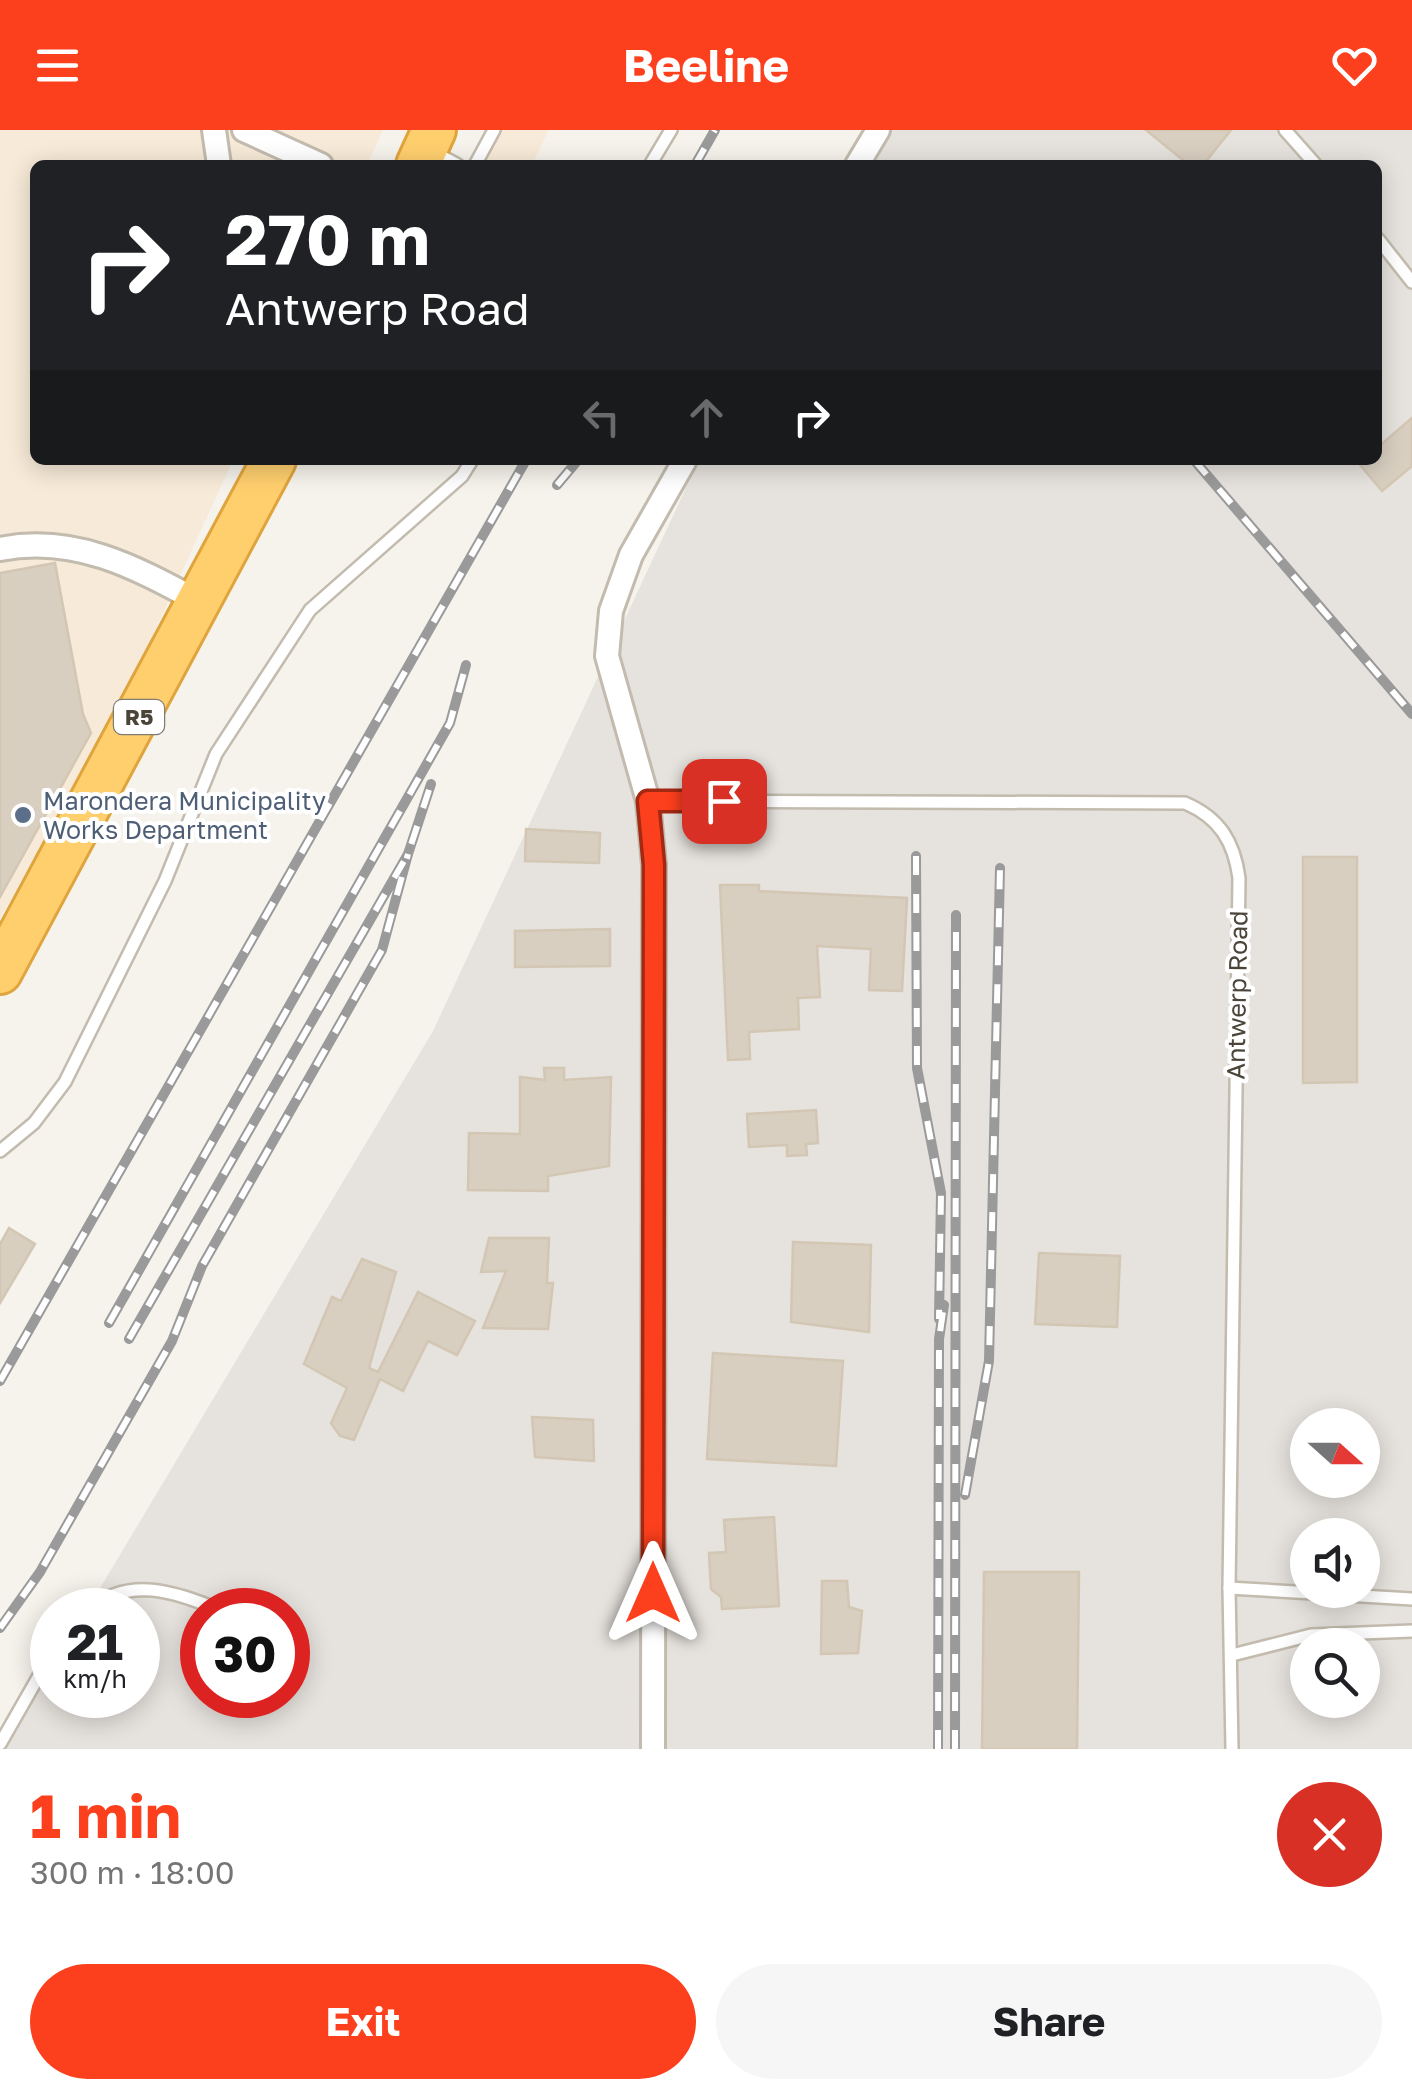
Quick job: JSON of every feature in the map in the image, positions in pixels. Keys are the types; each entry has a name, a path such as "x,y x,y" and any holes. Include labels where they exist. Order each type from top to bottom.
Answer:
{"highway":[{"name":"R5","path":"0,972 271,465"}],"street":[{"path":"214,130 218,160"},
{"path":"244,130 310,160"},
{"path":"860,160 878,130"},
{"path":"653,1749 654,865 648,801 607,656 611,611 630,555 682,465"},
{"path":"0,549 66,547 98,552 198,601"}],"lane":[{"path":"479,160 494,130"},
{"path":"653,160 671,130"},
{"path":"1285,130 1312,160"},
{"path":"1382,245 1412,282"},
{"path":"0,1150 34,1123 65,1082 165,881 216,754 310,610 462,476 469,465"},
{"name":"Antwerp Road","path":"648,801 1185,803 1206,812 1234,848 1239,878 1229,1588 1232,1749"},
{"path":"1229,1588 1412,1599"},
{"path":"1232,1655 1310,1635 1412,1631"},
{"path":"0,1744 30,1692"}],"shaded area":[{"path":"0,130 383,130 369,160 30,160 30,465 231,465 120,707 0,918"},
{"path":"487,130 549,130 534,160 472,160"},
{"path":"874,130 1412,130 1412,1749 4,1749 30,1705 30,1718 160,1718 160,1588 100,1588 433,1031 697,465 1382,465 1382,160 857,160"}],"building":[{"path":"1146,130 1231,130 1207,160 1183,160"},
{"path":"1412,418 1412,466 1382,491 1360,465 1382,465 1382,444"},
{"path":"55,563 83,714 91,733 0,897 0,573"},
{"path":"526,829 600,833 599,863 525,861"},
{"path":"1303,857 1357,857 1357,1082 1303,1083"},
{"path":"720,885 759,885 759,891 907,898 902,991 869,990 871,949 817,946 820,997 798,998 799,1029 749,1032 750,1059 728,1060"},
{"path":"610,929 610,966 515,967 515,931"},
{"path":"544,1068 564,1068 564,1080 611,1077 609,1166 548,1176 548,1191 468,1190 469,1133 520,1134 520,1077 545,1080"},
{"path":"816,1110 818,1143 806,1144 807,1155 787,1156 787,1145 749,1147 747,1114"},
{"path":"9,1228 35,1244 0,1303 0,1244"},
{"path":"489,1238 549,1238 547,1283 553,1283 548,1329 483,1328 506,1271 481,1272"},
{"path":"793,1242 871,1245 869,1332 791,1322"},
{"path":"1039,1253 1120,1256 1117,1327 1035,1324"},
{"path":"362,1259 396,1272 369,1368 378,1372 418,1292 475,1321 457,1355 428,1341 403,1391 380,1379 354,1440 340,1436 331,1423 347,1388 304,1364 332,1297 341,1301"},
{"path":"713,1353 843,1361 836,1466 707,1459"},
{"path":"532,1417 593,1420 594,1461 535,1457"},
{"path":"774,1517 779,1606 722,1609 721,1597 711,1589 709,1553 726,1552 724,1520"},
{"path":"984,1572 1079,1572 1077,1749 982,1749"},
{"path":"822,1581 847,1581 849,1607 862,1611 858,1653 821,1654"}],"railway":[{"path":"698,160 715,130"},
{"path":"0,1381 523,465"},
{"path":"557,485 574,465"},
{"path":"1198,465 1412,714"},
{"path":"109,1323 450,723 466,665"},
{"path":"129,1339 408,854 431,784"},
{"path":"0,1628 40,1572 172,1341 202,1266 382,950 408,854"},
{"path":"916,856 917,1068 941,1193 939,1319"},
{"path":"965,1495 989,1361 1000,868"},
{"path":"955,1749 956,915"},
{"path":"938,1749 939,1339 944,1305"}],"place":[{"name":"Marondera Municipality Works Department","path":"23,815"}],"route":[{"path":"653,1593 654,865 648,801 724,801"}]}
